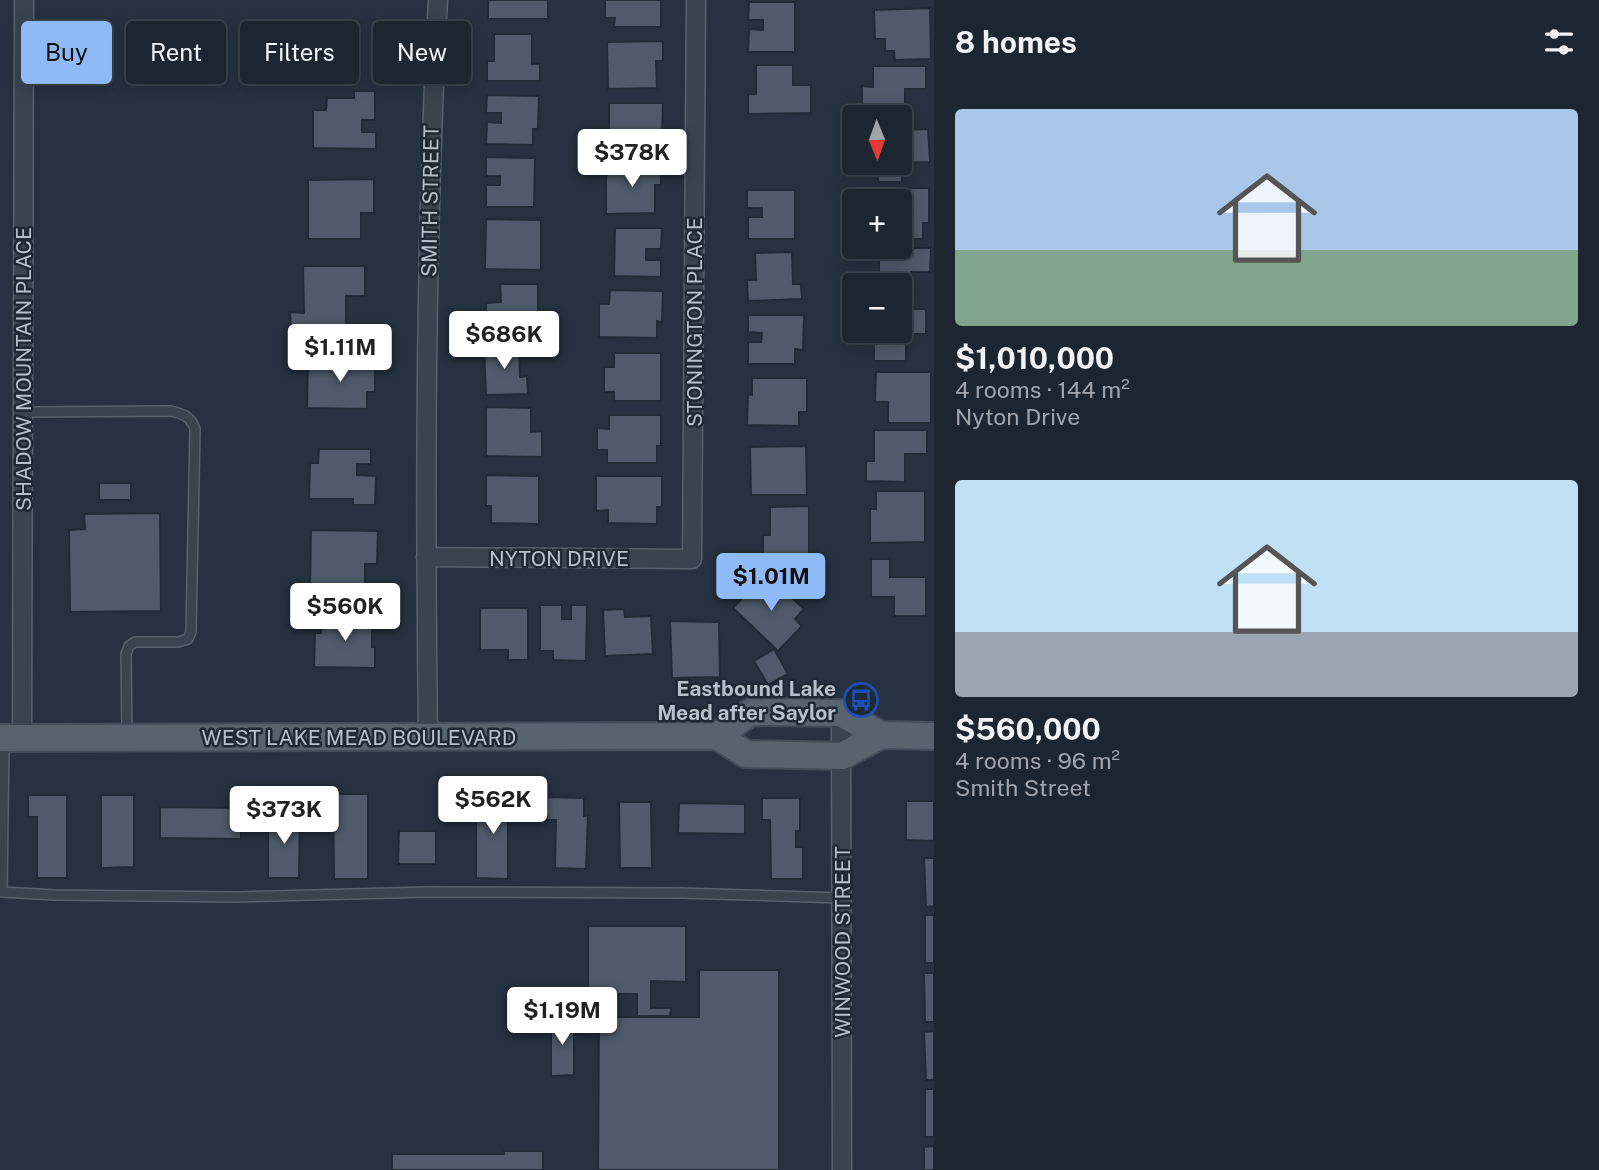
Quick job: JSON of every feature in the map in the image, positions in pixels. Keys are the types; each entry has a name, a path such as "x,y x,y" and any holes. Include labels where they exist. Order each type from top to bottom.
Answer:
{"main road":[{"path":"881,735 842,756 746,754 717,736 751,712 841,713 881,735 934,736"},
{"name":"WEST LAKE MEAD BOULEVARD","path":"9,738 717,736"}],"street":[{"name":"SHADOW MOUNTAIN PLACE","path":"9,738 23,412 24,0"},
{"name":"SMITH STREET","path":"428,737 426,557 430,148 438,0"},
{"name":"STONINGTON PLACE","path":"692,559 696,0"},
{"name":"NYTON DRIVE","path":"426,557 692,559"},
{"name":"WINWOOD STREET","path":"841,713 842,1170"}],"lane":[{"path":"23,412 171,411 183,413 192,420 195,429 191,632 188,639 178,642 135,642 129,646 126,654 127,736"},
{"path":"9,738 2,892 236,897 428,891 680,893 842,898"}],"building":[{"path":"488,0 548,0 548,19 488,19"},
{"path":"605,0 661,0 661,27 614,27 615,18 605,18"},
{"path":"749,2 795,2 795,52 748,52 749,29 763,30 763,20 748,20"},
{"path":"930,8 931,59 895,60 894,51 885,51 885,39 875,39 874,10"},
{"path":"494,34 532,34 532,64 540,64 540,81 487,81 487,61 494,61"},
{"path":"663,41 663,61 656,61 657,88 608,89 607,42"},
{"path":"756,65 793,65 793,85 811,85 811,113 748,114 748,94 756,94"},
{"path":"873,66 926,66 926,89 905,89 905,105 862,105 862,86 873,87"},
{"path":"354,91 375,91 375,120 362,120 362,132 376,132 376,149 313,148 313,110 326,110 327,98 354,98"},
{"path":"487,95 539,96 538,129 533,129 533,145 486,144 487,122 501,123 501,113 486,113"},
{"path":"609,103 663,103 662,134 657,134 657,151 609,151"},
{"path":"928,129 930,162 912,163 912,130"},
{"path":"486,157 535,158 534,207 486,207 486,185 500,185 500,176 486,176"},
{"path":"606,165 661,165 661,185 655,185 655,213 606,214"},
{"path":"878,175 902,175 902,182 878,182"},
{"path":"374,179 374,213 361,213 361,239 308,239 308,180"},
{"path":"929,188 929,223 923,223 923,239 912,239 912,189 890,189"},
{"path":"747,190 795,190 795,239 748,239 748,217 762,217 762,208 747,208"},
{"path":"486,219 541,220 541,270 485,269"},
{"path":"615,228 662,228 661,249 646,249 646,260 661,260 661,277 614,276"},
{"path":"912,248 931,248 930,272 879,273 879,259 912,259"},
{"path":"792,252 793,284 801,284 802,299 748,301 747,280 756,280 755,253"},
{"path":"303,266 365,266 365,296 346,296 346,330 291,329 290,312 304,313"},
{"path":"500,284 538,284 538,332 486,332 486,303 501,302"},
{"path":"610,290 663,291 662,322 657,321 657,338 599,337 599,304 609,304"},
{"path":"912,309 926,309 926,334 912,334"},
{"path":"748,315 804,315 803,350 795,349 795,364 748,364 748,342 761,342 762,333 748,332"},
{"path":"874,343 906,343 906,361 874,361"},
{"path":"519,345 520,377 527,376 528,394 486,395 484,346"},
{"path":"614,353 661,353 661,401 614,401 614,392 604,392 604,367 614,367"},
{"path":"308,361 375,362 375,392 367,392 367,409 307,408"},
{"path":"876,372 931,372 931,423 888,423 888,402 875,402"},
{"path":"752,378 807,378 807,412 799,412 799,426 747,425 748,394 752,395"},
{"path":"486,407 531,408 531,432 542,431 542,457 486,456"},
{"path":"609,415 661,415 661,446 657,446 657,463 607,463 607,450 597,450 597,428 609,429"},
{"path":"874,430 927,430 927,454 905,454 905,482 866,481 866,461 874,461"},
{"path":"806,446 807,495 751,495 750,447"},
{"path":"319,449 371,449 371,464 357,464 357,475 376,476 375,505 353,505 353,499 309,499 310,463 318,463"},
{"path":"486,475 539,476 539,524 491,523 491,506 486,506"},
{"path":"596,476 662,476 662,507 657,507 657,524 608,523 608,510 596,511"},
{"path":"99,483 131,483 131,500 99,500"},
{"path":"876,491 925,491 925,542 870,543 870,509 876,509"},
{"path":"809,506 809,555 763,555 763,535 770,535 770,507"},
{"path":"160,513 161,611 70,612 69,530 85,529 84,514"},
{"path":"311,530 378,531 377,564 365,564 365,590 310,590"},
{"path":"871,559 890,559 890,577 926,577 926,616 894,616 894,597 871,597"},
{"path":"770,577 804,609 795,619 802,626 778,651 733,608 754,586 758,589"},
{"path":"540,605 562,605 562,619 571,619 571,605 587,605 586,661 553,660 553,651 540,651"},
{"path":"480,608 528,608 528,660 508,660 508,650 480,650"},
{"path":"624,609 625,617 651,616 653,654 605,656 603,610"},
{"path":"321,617 372,618 375,668 314,667 315,633 321,633"},
{"path":"670,621 719,622 720,677 672,678"},
{"path":"774,649 788,674 768,685 754,661"},
{"path":"333,794 368,794 368,879 334,879"},
{"path":"28,795 67,795 67,878 37,878 37,817 28,817"},
{"path":"101,795 134,795 134,867 101,868"},
{"path":"476,796 514,796 514,818 508,819 508,879 476,878"},
{"path":"547,797 584,798 584,816 588,816 586,869 555,868 556,820 547,820"},
{"path":"762,798 800,798 800,831 796,831 796,847 803,847 803,879 771,879 770,820 762,820"},
{"path":"906,801 934,801 934,841 906,840"},
{"path":"619,802 651,802 652,868 620,868"},
{"path":"679,803 745,804 745,834 678,833"},
{"path":"160,807 241,808 241,839 160,838"},
{"path":"268,815 300,815 299,878 268,878"},
{"path":"399,831 436,831 436,864 398,864"},
{"path":"924,858 934,858 934,906 926,907"},
{"path":"925,915 934,915 934,963 925,963"},
{"path":"588,926 686,926 686,982 651,981 651,1008 671,1008 670,1016 637,1016 637,994 588,994"},
{"path":"699,970 779,970 779,1170 598,1170 599,1017 699,1017"},
{"path":"924,973 934,973 934,1022 925,1022"},
{"path":"574,1018 574,1075 551,1076 551,1019"},
{"path":"934,1031 934,1080 926,1080 924,1032"},
{"path":"925,1089 934,1089 934,1137 925,1137"},
{"path":"934,1146 934,1170 924,1170 924,1147"},
{"path":"504,1151 543,1151 543,1170 392,1170 392,1154 504,1154"}],"place":[{"name":"Eastbound Lake Mead after Saylor","path":"861,700"}]}
